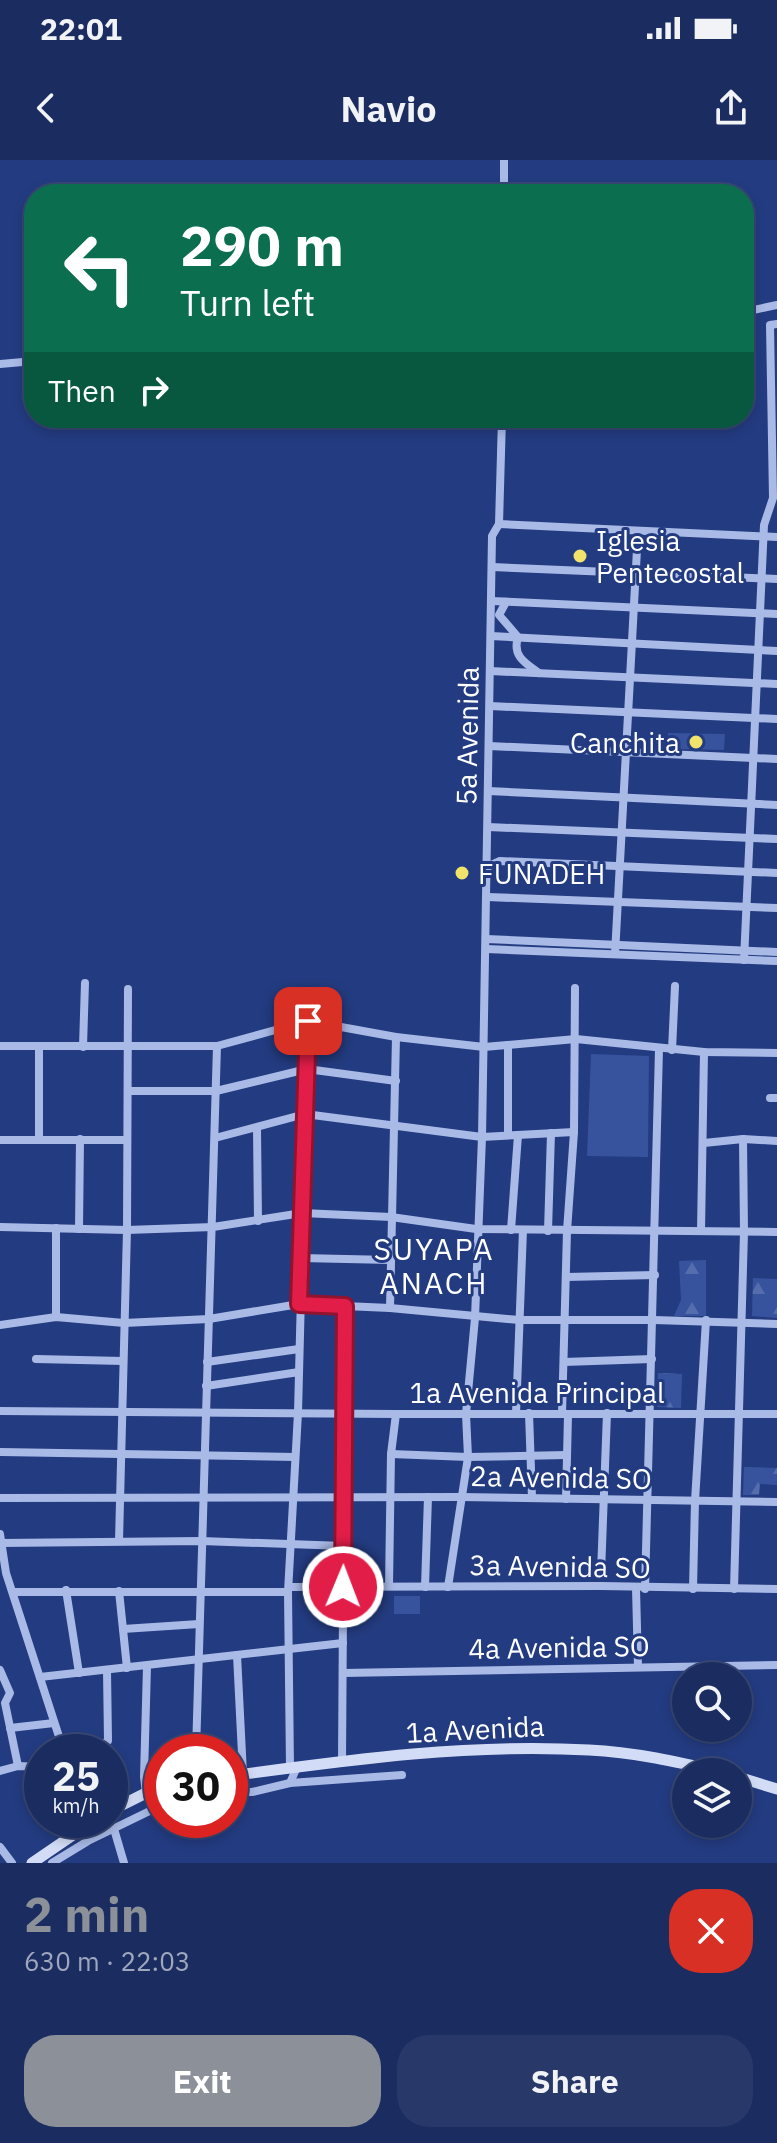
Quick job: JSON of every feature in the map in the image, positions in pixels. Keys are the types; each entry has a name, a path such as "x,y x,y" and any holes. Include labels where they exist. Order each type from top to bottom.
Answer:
{"street":[{"path":"504,160 504,184"},
{"path":"754,310 777,305"},
{"path":"745,955 764,525 773,498 770,325 777,324"},
{"path":"0,364 24,362"},
{"name":"5a Avenida","path":"448,1587 468,1457 466,1414 475,1318 484,1047 492,536 499,524 502,428"},
{"path":"499,524 777,537"},
{"path":"615,949 638,531"},
{"path":"492,567 777,579"},
{"path":"491,601 777,614"},
{"path":"506,602 499,615 518,637"},
{"path":"491,636 777,651"},
{"path":"518,637 515,646 517,654 540,673"},
{"path":"504,672 517,654"},
{"path":"490,671 777,684"},
{"path":"490,706 777,719"},
{"path":"489,746 777,759"},
{"path":"488,791 777,805"},
{"path":"488,827 777,839"},
{"path":"487,867 500,861 777,873"},
{"path":"487,897 777,908"},
{"path":"486,944 745,955 777,961"},
{"path":"745,955 777,952"},
{"path":"83,1047 85,983"},
{"path":"672,1050 675,986"},
{"path":"566,1499 564,1362 567,1231 574,1132 575,988"},
{"path":"119,1541 127,1230 128,989"},
{"path":"290,1783 294,1768 288,1650 289,1590 298,1413 308,1021"},
{"path":"0,1046 217,1046 308,1021 396,1037 484,1047 576,1039 672,1050 777,1053"},
{"path":"390,1308 396,1037"},
{"path":"508,1045 513,1135 511,1230"},
{"path":"39,1046 39,1140"},
{"path":"196,1734 217,1046"},
{"path":"638,1667 649,1501 659,1049"},
{"path":"701,1231 704,1052"},
{"path":"128,1091 216,1091 307,1069 396,1081"},
{"path":"215,1138 305,1114 482,1137 574,1132"},
{"path":"257,1128 258,1221"},
{"path":"548,1231 551,1133"},
{"path":"79,1229 80,1139"},
{"path":"704,1143 743,1139 777,1141"},
{"path":"734,1589 744,1232 743,1139"},
{"path":"0,1140 126,1140"},
{"path":"0,1227 127,1230 213,1227 302,1213 391,1217 476,1229 777,1232"},
{"path":"56,1228 56,1317"},
{"path":"516,1414 523,1230"},
{"path":"301,1258 391,1260"},
{"path":"566,1277 655,1275"},
{"path":"0,1325 56,1317 124,1323 209,1319 299,1304 390,1308 519,1320 706,1320 777,1324"},
{"path":"342,1763 345,1306"},
{"path":"693,1589 706,1320"},
{"path":"207,1362 299,1349"},
{"path":"36,1359 123,1361"},
{"path":"564,1362 652,1359"},
{"path":"206,1386 299,1372"},
{"name":"1a Avenida Principal","path":"0,1411 777,1414"},
{"path":"529,1413 532,1498"},
{"path":"601,1573 607,1413"},
{"path":"389,1586 391,1454 396,1414"},
{"path":"0,1452 295,1457"},
{"path":"391,1454 468,1457 566,1455"},
{"path":"425,1587 428,1497"},
{"name":"2a Avenida SO","path":"0,1498 461,1497 777,1502"},
{"path":"0,1534 3,1573 14,1592 58,1734"},
{"path":"0,1543 201,1541 344,1546"},
{"name":"3a Avenida SO","path":"14,1592 389,1586 777,1589"},
{"path":"66,1590 79,1673"},
{"path":"119,1591 127,1668"},
{"path":"123,1629 199,1624"},
{"path":"40,1677 343,1643"},
{"path":"237,1655 241,1734"},
{"name":"4a Avenida SO","path":"343,1673 777,1665"},
{"path":"145,1734 147,1666"},
{"path":"0,1670 10,1693 5,1703 18,1766"},
{"path":"107,1670 108,1734"},
{"path":"10,1728 54,1723"},
{"name":"1a Avenida","path":"248,1773 448,1751 576,1750 672,1763"},
{"path":"0,1771 24,1766"},
{"path":"248,1792 290,1783 402,1775"},
{"path":"752,1781 777,1789"},
{"path":"32,1863 67,1838"},
{"path":"56,1862 98,1838"},
{"path":"117,1838 124,1863"},
{"path":"0,1847 12,1863"}],"green space":[{"name":"Canchita","path":"668,733 725,734 724,750 668,749"},
{"path":"591,1054 649,1056 648,1157 587,1156"},
{"path":"706,1260 706,1316 674,1316 681,1300 679,1261"},
{"path":"753,1278 777,1279 777,1318 752,1316"},
{"path":"658,1373 682,1374 681,1408 657,1407"},
{"path":"744,1467 777,1468 777,1485 760,1484 759,1495 743,1495"},
{"path":"394,1596 420,1596 420,1614 394,1614"}],"place":[{"name":"Iglesia Pentecostal","path":"580,556"},
{"name":"Canchita","path":"696,742"},
{"name":"FUNADEH","path":"462,873"}],"district":[{"name":"SUYAPA ANACH","path":"434,1265"}],"route":[{"path":"308,1021 299,1304 345,1306 343,1587"}]}
